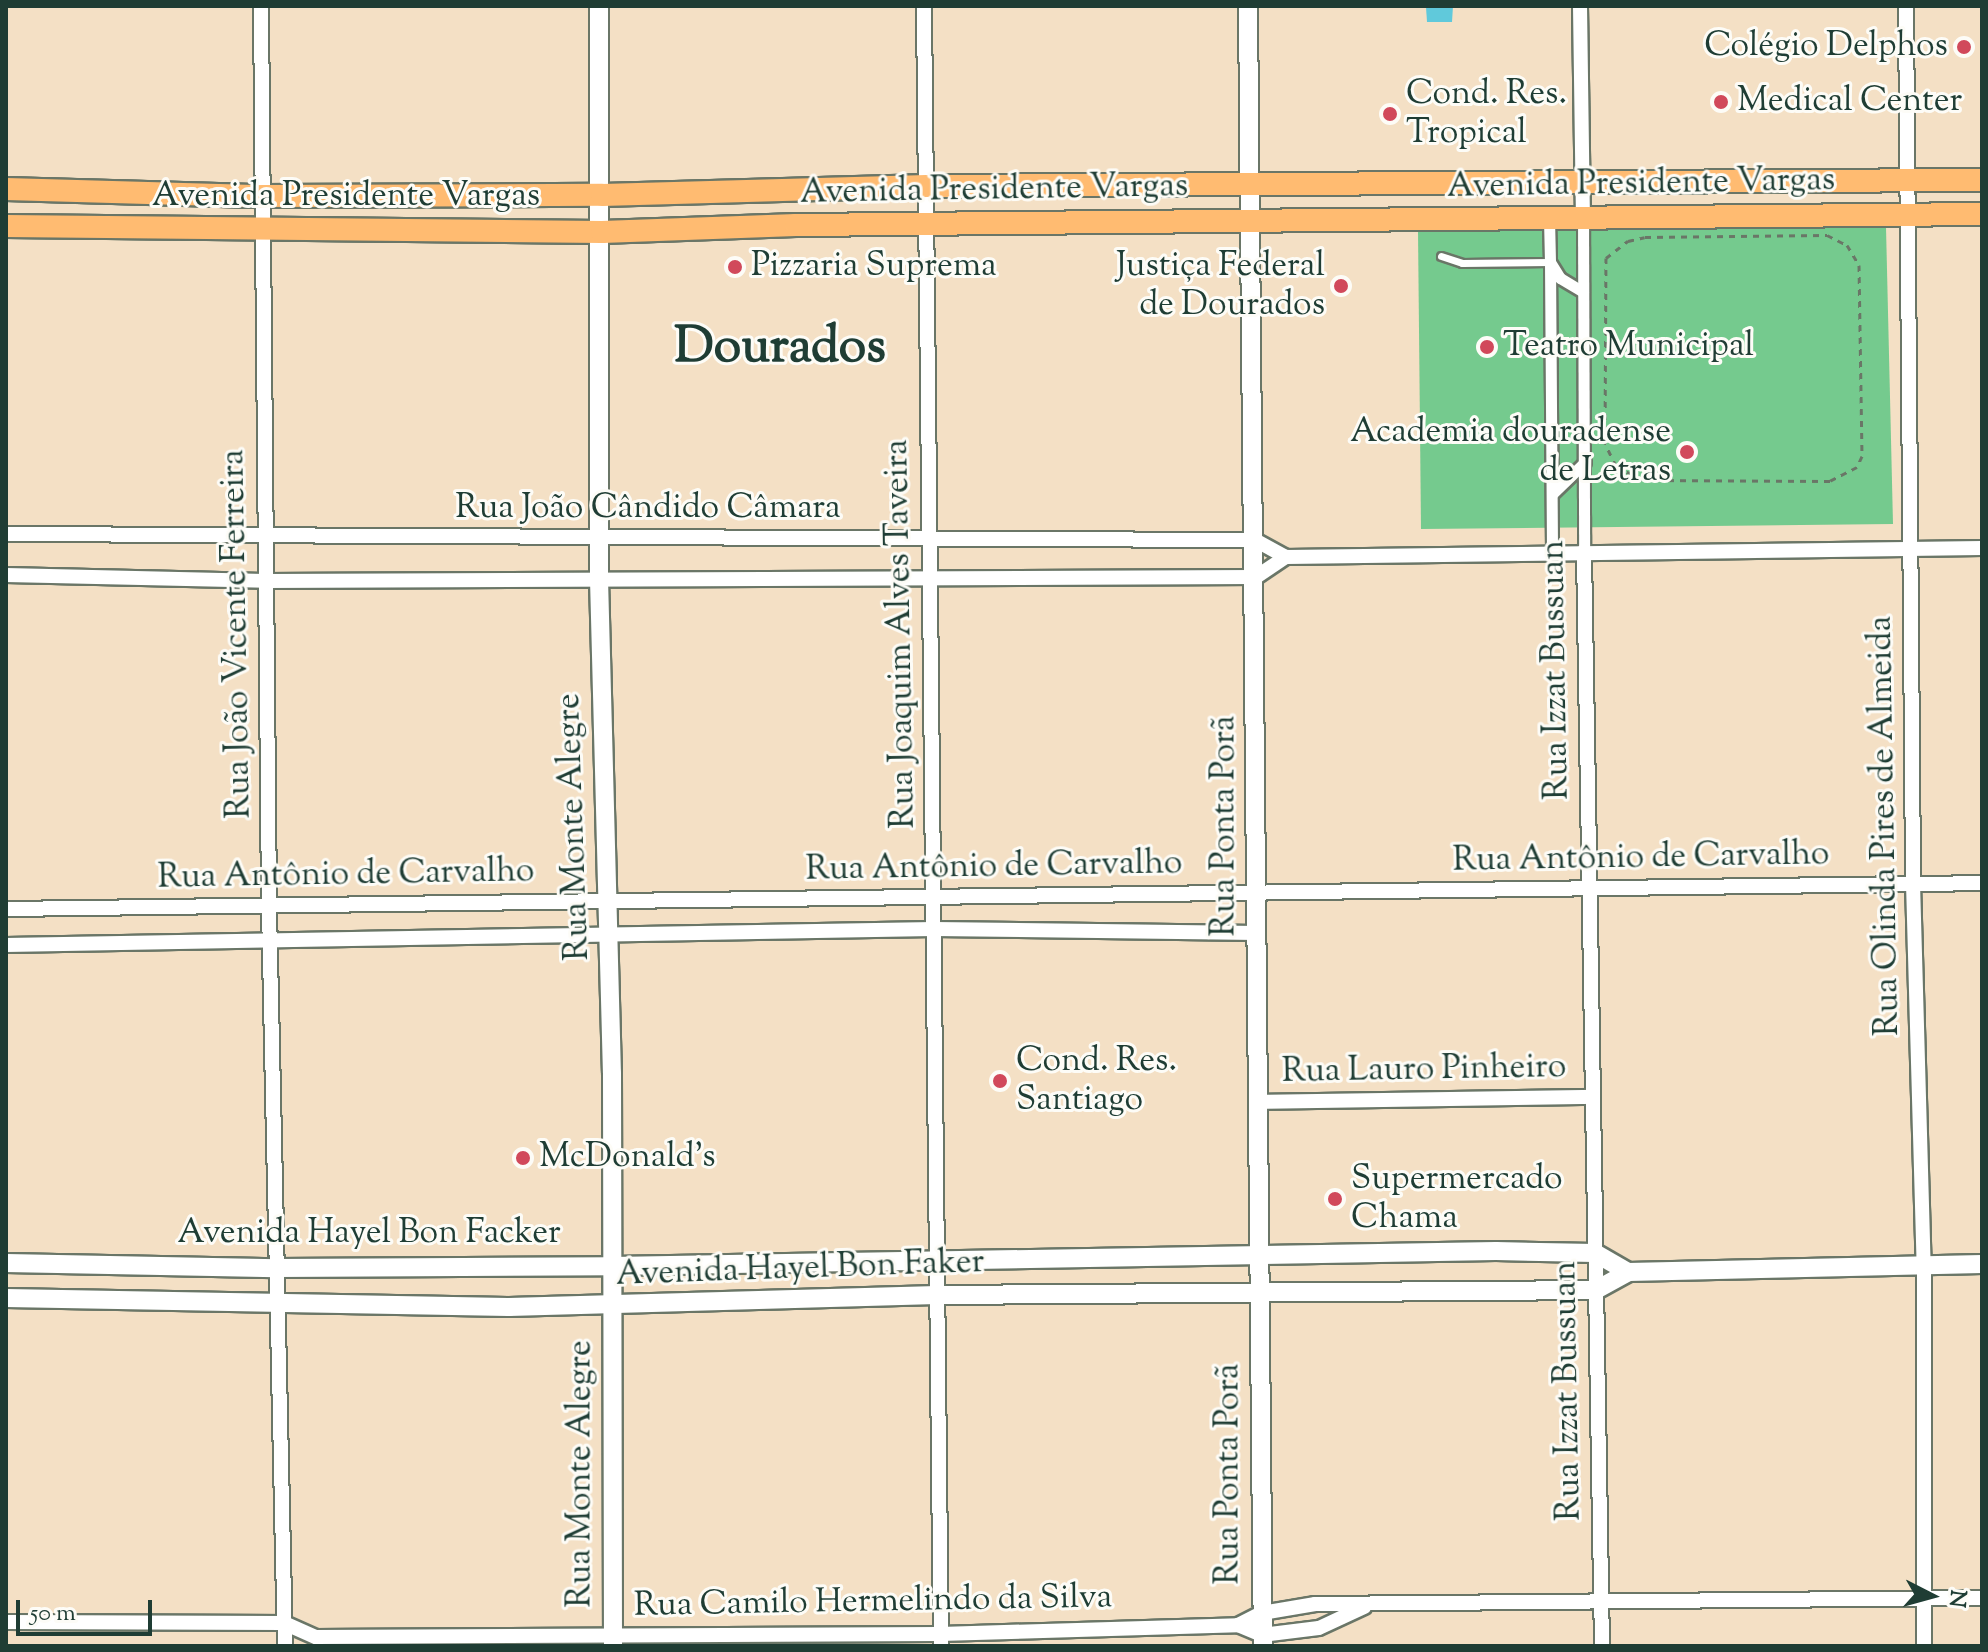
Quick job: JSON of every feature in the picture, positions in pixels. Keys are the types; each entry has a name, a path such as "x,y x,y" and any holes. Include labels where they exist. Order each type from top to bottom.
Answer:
{"main road":[{"name":"Avenida Presidente Vargas","path":"6,189 263,196 602,195 927,186 1251,182 1583,184 1982,180"},
{"path":"354,232 355,196"},
{"name":"Avenida Presidente Vargas","path":"6,226 263,232 602,232 928,225 1982,214"}],"street":[{"name":"Rua João Vicente Ferreira","path":"261,6 269,908 285,1646"},
{"name":"Rua Monte Alegre","path":"599,6 602,195 599,579 609,935 613,1641"},
{"name":"Rua Joaquim Alves Taveira","path":"924,6 940,1640"},
{"name":"Rua Ponta Porã","path":"1248,6 1256,577 1262,1640"},
{"name":"Rua Izzat Bussuan","path":"1580,6 1584,551 1602,1646"},
{"name":"Rua Olinda Pires de Almeida","path":"1906,6 1913,548 1913,883 1924,1265 1924,1646"},
{"name":"Rua Izzat Bussuan","path":"1549,218 1552,551"},
{"path":"1550,262 1560,278 1583,292"},
{"name":"Rua Izzat Bussuan","path":"1552,494 1585,462"},
{"name":"Rua João Cândido Câmara","path":"6,534 266,539 1255,540 1286,557"},
{"path":"6,575 265,581 1256,577 1286,557 1552,551 1982,548"},
{"name":"Rua Antônio de Carvalho","path":"6,909 1258,895 1982,883"},
{"name":"Rua Antônio de Carvalho","path":"6,945 270,937 934,929 1257,933"},
{"name":"Rua Lauro Pinheiro","path":"1258,1102 1592,1097"},
{"path":"1595,1253 1628,1272"},
{"name":"Avenida Hayel Bon Facker","path":"6,1263 277,1268 612,1266 936,1257 1595,1253"},
{"path":"1596,1290 1628,1272 1982,1264"},
{"name":"Avenida Hayel Bon Faker","path":"6,1298 277,1304 613,1306 937,1295 1596,1290"},
{"path":"1364,1607 1601,1601 1982,1598"},
{"name":"Rua Camilo Hermelindo da Silva","path":"284,1623 316,1637 613,1641 940,1640 1238,1625 1262,1613 1315,1604 1364,1607"},
{"name":"Rua Camilo Hermelindo da Silva","path":"1238,1625 1262,1640 1319,1628 1364,1607"},
{"path":"6,1622 284,1623"},
{"path":"301,1646 316,1637"}],"lane":[{"path":"1441,256 1462,263 1550,262"}],"path":[{"path":"1827,235 1855,252 1862,456 1849,475 1830,481 1643,480 1616,466 1605,443 1603,272 1606,258 1618,246 1645,237 1827,235"}],"green space":[{"path":"1603,226 1886,227 1893,524 1421,529 1418,231"}],"water":[{"path":"1453,6 1452,22 1427,22 1426,7"}],"place":[{"name":"Colégio Delphos","path":"1964,47"},
{"name":"Medical Center","path":"1721,102"},
{"name":"Cond. Res. Tropical","path":"1390,114"},
{"name":"Pizzaria Suprema","path":"735,267"},
{"name":"Justiça Federal de Dourados","path":"1341,286"},
{"name":"Teatro Municipal","path":"1487,347"},
{"name":"Academia douradense de Letras","path":"1687,452"},
{"name":"Cond. Res. Santiago","path":"1000,1081"},
{"name":"McDonald's","path":"523,1158"},
{"name":"Supermercado Chama","path":"1335,1199"}],"district":[{"name":"Dourados","path":"780,350"}]}
